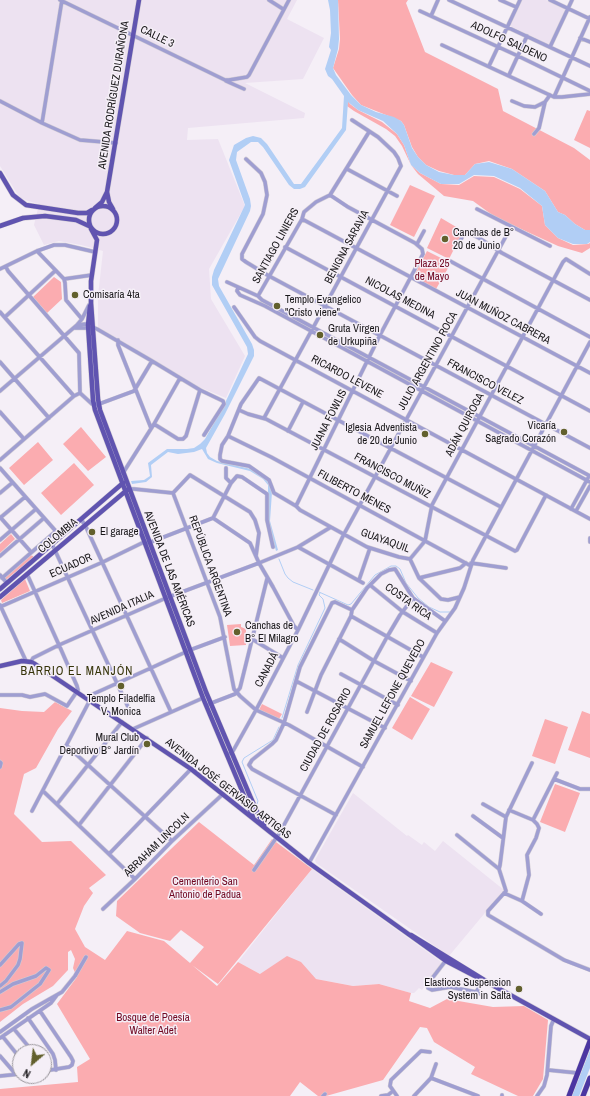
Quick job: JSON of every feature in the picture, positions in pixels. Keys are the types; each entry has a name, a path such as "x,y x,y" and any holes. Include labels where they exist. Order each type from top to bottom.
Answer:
{"highway":[{"path":"569,1096 590,1040"},
{"path":"583,1096 590,1078"}],"main road":[{"name":"AVENIDA RODRÍGUEZ DURAÑONA","path":"107,192 139,0"},
{"path":"0,173 13,194 26,205 78,213 87,213 103,206 114,212"},
{"path":"97,246 96,236 90,228 88,218 94,209 102,202 107,192"},
{"path":"97,246 99,241 116,227 117,219 107,192"},
{"path":"0,226 23,218 45,216 76,220 98,234 107,234"},
{"name":"AVENIDA DE LAS AMÉRICAS","path":"97,246 92,275 90,327 96,404 208,705 254,818"},
{"name":"AVENIDA DE LAS AMÉRICAS","path":"96,404 123,472 124,482"},
{"path":"0,589 124,482"},
{"name":"COLOMBIA","path":"0,597 127,490"},
{"name":"AVENIDA DE LAS AMÉRICAS","path":"188,651 203,698 208,705"},
{"name":"AVENIDA ITALIA","path":"0,666 29,661"},
{"name":"AVENIDA JOSÉ GERVASIO ARTIGAS","path":"29,661 89,699 191,769 309,863 446,959 590,1040"},
{"name":"AVENIDA DE LAS AMÉRICAS","path":"229,754 259,816 269,831"}],"street":[{"name":"CALLE 3","path":"61,0 244,89"},
{"path":"42,123 61,0"},
{"path":"269,0 283,9"},
{"path":"225,80 247,77 289,0"},
{"path":"431,16 438,0"},
{"path":"449,0 590,66"},
{"path":"500,0 516,7"},
{"path":"489,66 520,0"},
{"path":"512,101 524,106 532,107 545,102 552,96 590,18 550,0"},
{"path":"550,47 572,0"},
{"name":"ADOLFO SALDENO","path":"420,11 590,91"},
{"path":"509,75 527,36"},
{"path":"580,38 590,42"},
{"path":"442,45 552,96 562,97 590,94"},
{"path":"0,101 42,123 80,140 116,144"},
{"path":"534,134 539,128 545,102"},
{"path":"352,120 370,132"},
{"name":"SANTIAGO LINIERS","path":"258,296 302,219 304,212 316,202 330,195 370,132"},
{"name":"BENIGNA SARAVIA","path":"264,418 371,220 400,170 401,164 394,152 378,137 370,132"},
{"name":"FRANCISCO VELEZ","path":"246,159 261,174 265,182 267,195 263,214 242,254 242,259 269,276 590,448"},
{"path":"347,169 397,196"},
{"path":"330,195 371,220 417,244 424,231"},
{"path":"477,209 550,246"},
{"name":"JUAN MUÑOZ CABRERA","path":"302,219 522,338 590,373"},
{"name":"JULIO ARGENTINO ROCA","path":"317,589 344,534 390,448 511,227"},
{"path":"460,241 465,232 467,232 590,300"},
{"path":"0,269 37,251 54,245 62,244 95,252"},
{"name":"JUANA FOWLIS","path":"296,506 380,335 423,254 422,249 417,244"},
{"name":"NICOLAS MEDINA","path":"285,247 590,411"},
{"path":"37,251 64,279 66,299 82,319"},
{"name":"ADÁN QUIROGA","path":"410,559 425,541 431,507 446,478 553,280 566,259 590,274"},
{"path":"450,261 590,337"},
{"path":"6,267 80,355 80,394 90,403 96,404 136,390 152,361"},
{"path":"5,317 30,296 55,271"},
{"path":"64,279 92,275"},
{"path":"227,282 258,296 262,300 367,362 588,481"},
{"path":"238,287 238,292 240,295 369,358 590,475 571,509"},
{"path":"0,391 77,325 91,303"},
{"name":"RICARDO LEVENE","path":"234,307 257,339 590,519"},
{"path":"0,312 74,396"},
{"path":"77,325 90,327 118,340 200,390 222,400 224,402 213,424 204,435"},
{"path":"73,328 90,327"},
{"path":"118,340 118,345 152,426 183,439 186,436 200,390"},
{"name":"SAMUEL LEFONE QUEVEDO","path":"309,863 398,705 423,657 437,633 455,608 471,564 590,342"},
{"path":"0,362 49,418"},
{"path":"123,472 180,378"},
{"path":"228,436 238,410 259,378 501,507"},
{"path":"0,460 74,396 80,394"},
{"path":"288,431 303,402"},
{"name":"FRANCISCO MUÑIZ","path":"238,410 264,418 515,551 517,550 546,495"},
{"path":"0,412 24,439"},
{"name":"FILIBERTO MENES","path":"228,436 271,457 466,563 471,564"},
{"name":"GUAYAQUIL","path":"228,436 221,449 220,459 249,466 271,482 273,492 300,510 370,548 410,559 419,578 443,600 460,597"},
{"path":"0,468 61,537"},
{"path":"226,468 226,478 231,483"},
{"path":"127,490 134,488 173,493 190,475 246,509 253,516 259,533 256,557"},
{"path":"273,547 267,520 267,494 242,477 237,476 224,495 213,518 250,543 267,579 273,586 294,626 298,630"},
{"path":"0,493 12,483"},
{"path":"576,511 590,486"},
{"name":"REPÚBLICA ARGENTINA","path":"173,493 220,617 225,637 233,687 237,693"},
{"path":"25,497 0,518 31,552"},
{"path":"0,540 36,509"},
{"path":"0,556 44,518"},
{"name":"ECUADOR","path":"0,606 147,543 213,518"},
{"path":"81,519 103,562 171,712"},
{"name":"AVENIDA ITALIA","path":"29,661 60,645 168,597 298,547 331,527"},
{"path":"7,583 1,576 56,531"},
{"path":"590,538 590,542"},
{"path":"52,544 129,709"},
{"path":"298,547 363,583"},
{"path":"359,580 370,548"},
{"path":"419,578 460,568 466,563"},
{"path":"471,564 506,568"},
{"path":"307,712 321,675 351,616 352,610 370,585 381,574 395,569 413,598 445,621"},
{"path":"0,695 22,695 30,697 47,694 67,706 78,692 77,686 60,645 27,574"},
{"path":"208,705 237,693 240,688 267,579"},
{"name":"COSTA RICA","path":"370,585 403,612 437,633"},
{"name":"CANADÁ","path":"229,754 256,710 298,630 317,589"},
{"name":"CIUDAD DE ROSARIO","path":"254,870 277,838 387,637 413,598"},
{"path":"336,815 249,767 251,761 274,742 284,723 303,660 332,603 335,602 352,610"},
{"path":"0,606 29,661"},
{"path":"351,616 423,657"},
{"path":"32,810 67,746 92,695 188,651 225,637"},
{"path":"252,639 283,658"},
{"path":"339,639 374,661 411,681"},
{"path":"341,674 398,705"},
{"path":"296,681 385,728"},
{"path":"237,693 256,710 284,723 363,767"},
{"path":"133,729 203,698"},
{"path":"57,804 122,722"},
{"path":"79,825 146,738"},
{"path":"67,746 111,784 172,841"},
{"path":"0,762 0,767"},
{"path":"499,870 506,816 532,763"},
{"path":"109,854 191,769"},
{"path":"533,820 557,773"},
{"path":"554,779 580,789 590,789"},
{"path":"43,792 134,879"},
{"name":"ABRAHAM LINCOLN","path":"103,909 172,841 223,794"},
{"path":"483,804 506,816"},
{"path":"509,810 533,820 539,828 536,838 527,855 529,875 522,901"},
{"path":"473,816 503,838"},
{"path":"457,835 499,870 506,889 488,911 489,916 564,960 590,970"},
{"path":"504,893 522,901 541,914"},
{"path":"0,966 19,944 22,943 18,965 6,981 0,986"},
{"path":"0,1032 52,996 62,992 75,976 86,957"},
{"path":"446,959 428,985 428,988 432,990 447,986 476,992 485,996"},
{"path":"0,992 13,984 33,977 46,968 49,970 40,984 11,1007 0,1010"},
{"path":"476,992 484,980"},
{"path":"12,1049 1,1037 53,1002 57,995"},
{"path":"40,1011 71,1057 72,1061 71,1066 52,1070"},
{"path":"28,1018 53,1054 56,1070"},
{"path":"537,1096 545,1084 548,1070 551,1026 554,1019"},
{"path":"14,1029 26,1044"},
{"path":"396,1096 390,1085 392,1079 422,1050 430,1052"},
{"path":"0,1056 2,1061 12,1070"},
{"path":"414,1096 431,1078 436,1064"},
{"path":"548,1070 578,1073"},
{"path":"0,1076 12,1074"},
{"path":"431,1078 469,1094 478,1096"},
{"path":"388,1095 392,1091"},
{"path":"381,1096 396,1096"}],"shaded area":[{"path":"0,0 297,0 287,19 324,38 303,79 245,83 305,113 304,118 188,128 187,140 218,139 245,206 209,269 211,299 245,356 226,398 199,387 98,327 98,296 103,251 59,241 44,245 34,225 39,204 21,198 0,166"},
{"path":"522,0 546,0 566,9 549,45 510,26"},
{"path":"353,793 407,836 408,835 422,845 424,842 435,851 443,841 504,890 449,956 316,863 315,860"},
{"path":"312,869 440,961 441,964 422,990 419,988 414,993 411,993 379,984 353,986 316,979 260,974 238,962"}],"green space":[{"path":"338,0 408,0 406,3 425,52 498,89 503,111 574,148 590,160 590,230 585,230 565,215 558,212 545,191 512,169 489,161 475,164 465,175 454,175 439,171 426,165 418,157 412,147 404,125 401,121 361,105 333,68 339,49 340,39"},
{"path":"348,101 358,110 382,122 397,134 404,145 411,165 402,146 395,136 347,106"},
{"path":"587,110 590,111 590,148 574,140"},
{"path":"411,165 420,173 441,184 459,185 474,176 494,177 520,189 542,206 545,225 558,238 573,245 590,243 590,248 582,253 558,246 495,217 473,201 444,196 418,174"},
{"path":"410,185 435,196 414,237 390,225"},
{"name":"Canchas de B° 20 de Junio","path":"441,218 463,231 449,259 427,248"},
{"name":"Plaza 25 de Mayo","path":"427,251 451,263 436,289 413,278"},
{"path":"54,277 61,282 62,299 47,313 33,297"},
{"path":"81,427 106,457 88,471 63,444"},
{"path":"38,442 53,460 24,485 9,468"},
{"path":"74,463 94,485 61,515 41,493"},
{"path":"11,534 15,539 0,553 0,544"},
{"path":"30,555 33,556 33,558 5,579 5,577"},
{"path":"25,579 30,591 2,603 1,600"},
{"name":"Canchas de B° El Milagro","path":"241,624 241,627 246,629 246,645 230,646 227,625"},
{"path":"431,662 453,672 434,707 411,696"},
{"path":"410,697 430,709 412,740 392,728"},
{"name":"Bosque de Poesía Walter Adet","path":"55,702 72,711 58,729 36,768 24,774 14,814 42,842 71,841 106,875 89,888 93,893 84,906 75,929 85,947 105,960 127,931 164,941 190,963 204,947 181,930 170,941 140,933 116,916 117,901 199,822 254,865 272,839 312,869 218,984 192,965 217,986 238,962 260,974 287,956 301,962 316,979 353,986 379,984 411,993 409,1001 430,1008 447,999 493,1007 524,1006 548,1020 543,1079 533,1096 518,1096 471,1074 475,1067 434,1042 427,1028 420,1027 383,1080 326,1096 318,1096 300,1082 290,1096 0,1096 0,1089 78,1082 77,1067 90,1059 57,1004 77,977 73,968 75,959 71,950 68,952 68,970 53,986 23,1004 0,1022 0,708 44,712"},
{"path":"262,704 282,714 279,719 259,710"},
{"path":"582,711 590,714 590,758 568,750"},
{"path":"545,719 568,727 555,764 532,756"},
{"path":"555,784 580,793 565,832 540,822"}],"water":[{"path":"328,0 338,0 339,39 333,68 336,75 351,95 361,105 401,121 404,125 412,148 418,157 426,165 439,172 454,175 465,175 475,164 489,162 512,169 545,191 558,212 565,215 585,230 590,230 590,242 587,244 573,244 558,238 545,225 542,206 520,188 494,176 474,175 459,184 441,184 420,173 411,165 404,145 397,134 383,121 358,110 348,102 346,130 305,187 294,189 289,185 258,142 251,142 237,152 236,160 250,199 251,206 218,279 219,286 252,344 254,356 206,448 210,457 217,461 251,469 264,477 270,483 272,492 270,521 278,550 276,551 268,521 268,485 263,479 250,471 217,463 208,459 202,449 194,452 178,454 168,452 151,465 152,477 146,482 132,484 131,481 144,480 150,476 148,463 167,449 194,448 205,439 225,403 248,354 247,347 212,285 214,270 245,205 229,160 234,145 253,136 261,138 267,144 294,184 301,184 342,128 344,96 332,79 328,76 325,69 331,50 329,47 331,33"},
{"path":"590,1050 590,1068 579,1096 572,1096"}],"waterway":[{"path":"0,592 52,547"},
{"path":"279,559 288,578 293,582 313,590"},
{"path":"319,592 348,605 351,604 375,575 391,566 396,566 400,569 406,583 418,598 429,607 440,612 450,612"},
{"path":"282,718 298,665 325,608 323,599 319,595 320,593"},
{"path":"257,804 258,801 242,762 244,758 273,740 279,727"}],"place":[{"name":"Canchas de B° 20 de Junio","path":"445,239"},
{"name":"Comisaría 4ta","path":"75,295"},
{"name":"Templo Evangelico \"Cristo viene\"","path":"277,306"},
{"name":"Gruta Virgen de Urkupiña","path":"320,335"},
{"name":"Vicaría Sagrado Corazón","path":"564,432"},
{"name":"Iglesia Adventista de 20 de Junio","path":"425,434"},
{"name":"El garage","path":"92,532"},
{"name":"Canchas de B° El Milagro","path":"237,632"},
{"name":"Templo Filadelfia V. Monica","path":"121,686"},
{"name":"Mural Club Deportivo B° Jardín","path":"147,744"},
{"name":"Elasticos Suspension System in Salta","path":"519,989"}],"district":[{"name":"BARRIO EL MANJÓN","path":"77,672"}],"park label":[{"name":"Cementerio San Antonio de Padua","path":"205,888"}]}
